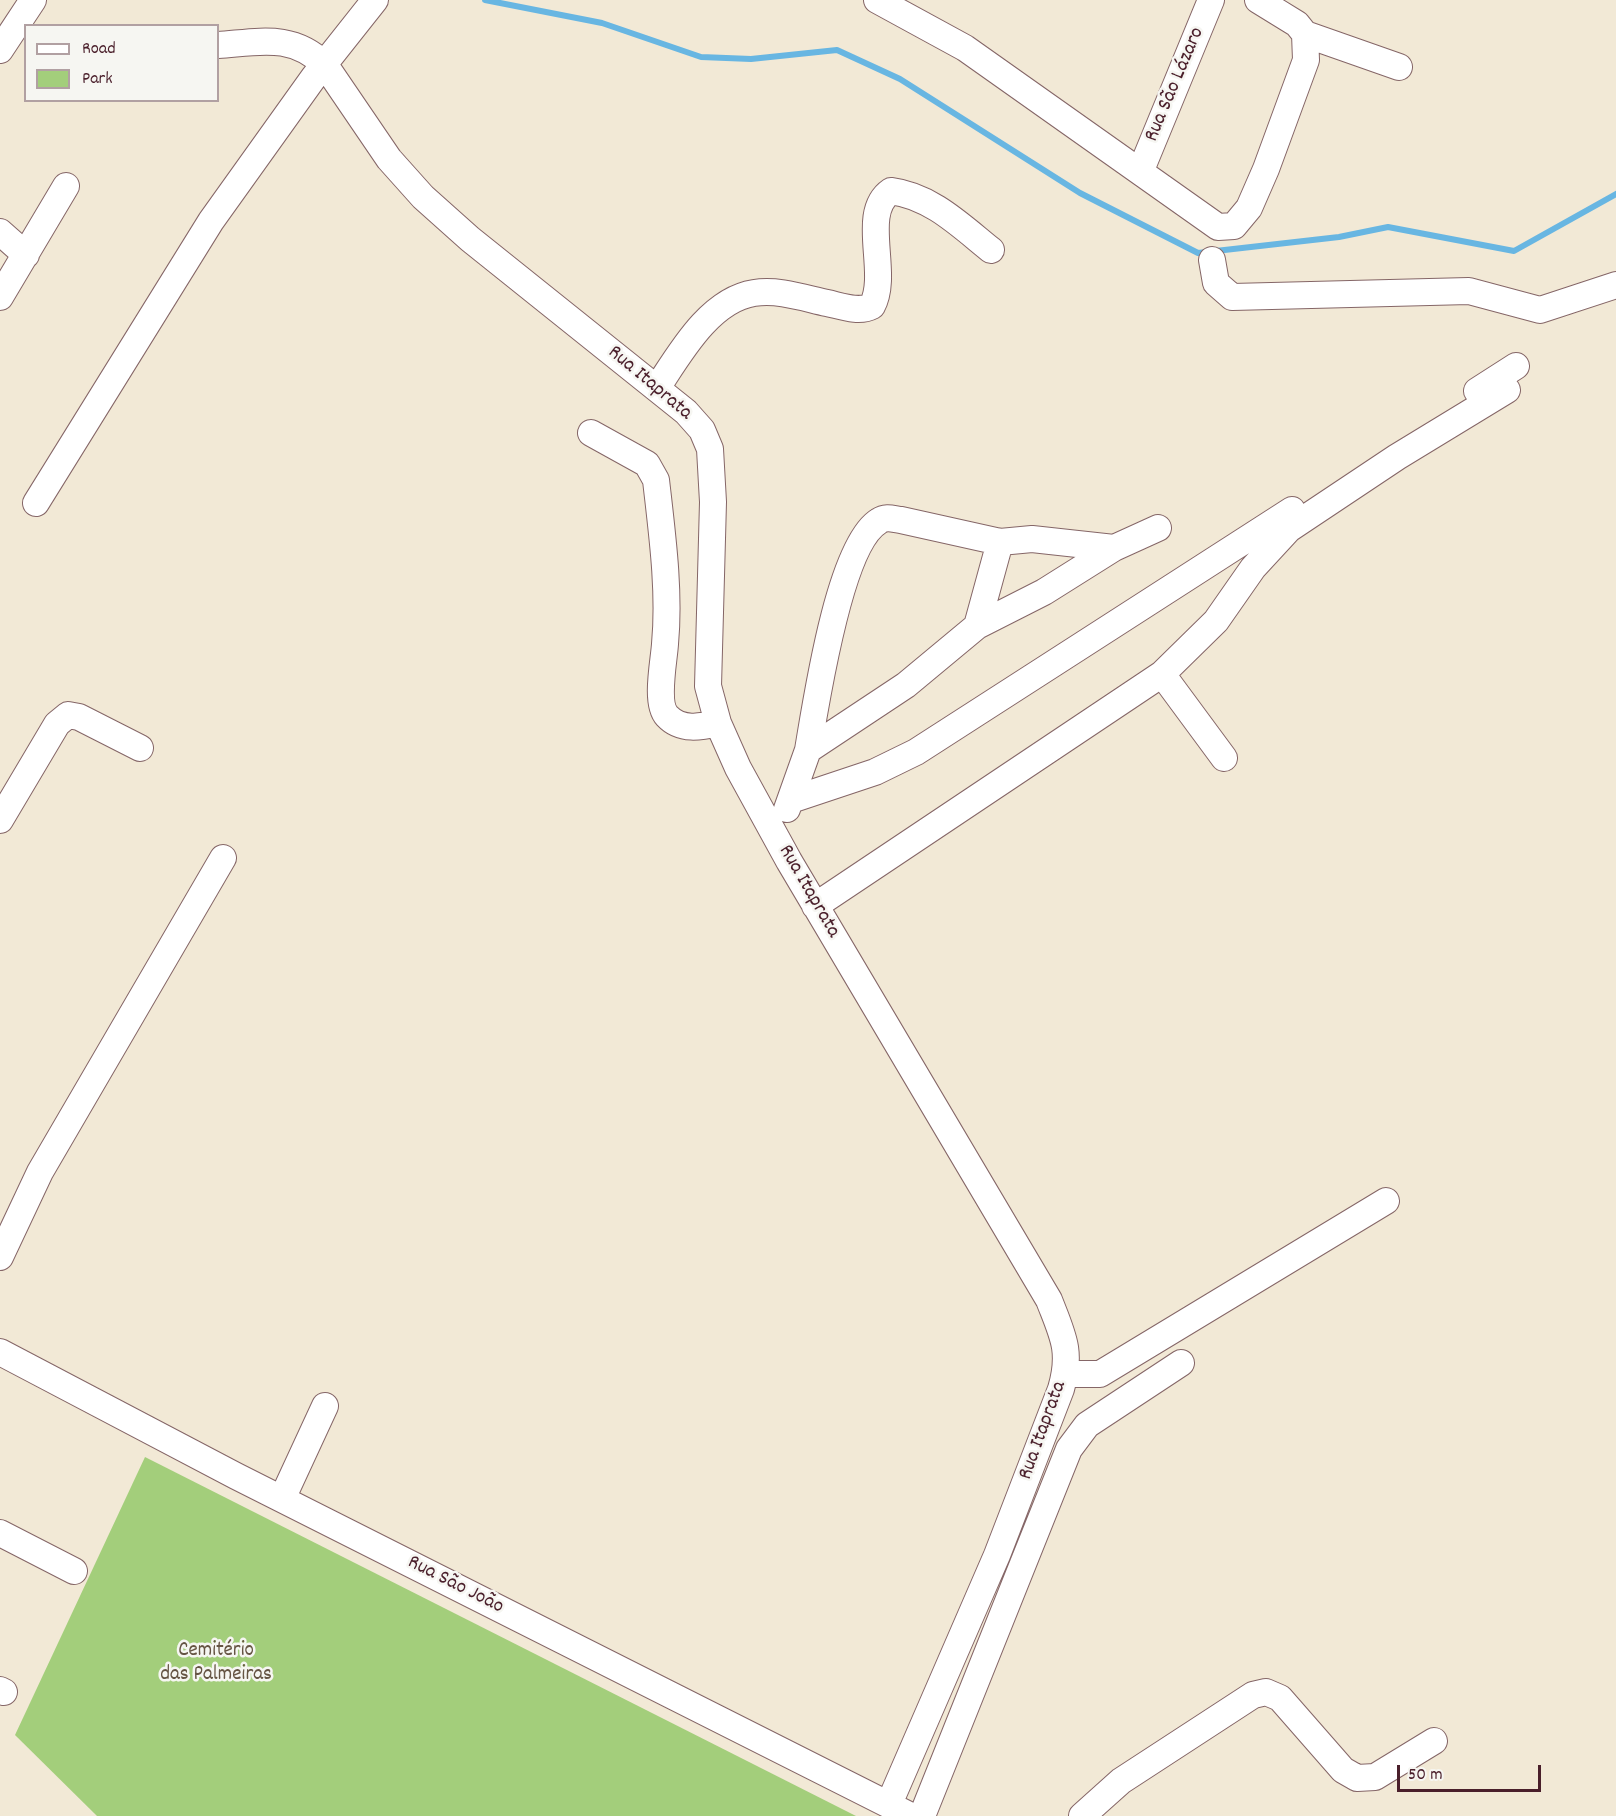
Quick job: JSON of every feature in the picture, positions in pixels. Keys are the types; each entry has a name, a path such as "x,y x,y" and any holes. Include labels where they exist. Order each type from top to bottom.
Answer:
{"street":[{"path":"8,44 33,0"},
{"path":"36,504 211,221 375,0"},
{"path":"877,0 965,48 1218,226 1234,226 1249,208 1266,169 1306,60 1301,29"},
{"name":"Rua São Lázaro","path":"1141,170 1211,0"},
{"path":"1258,0 1301,29 1399,67"},
{"name":"Rua Itaprata","path":"219,45 290,43 305,48 325,65 389,159 423,196 470,239 657,388 697,424 710,449 713,502 708,686 718,723 738,768 815,906 1049,1300 1066,1346 1065,1374 997,1555 888,1804"},
{"path":"0,297 66,186"},
{"path":"657,388 684,347 713,315 733,301 753,293 779,293 857,309 872,306 879,287 876,212 881,198 891,191 905,193 939,209 991,250"},
{"path":"0,231 26,255"},
{"path":"1212,260 1216,283 1232,297 1469,291 1540,310 1616,285"},
{"path":"791,800 875,772 916,752 1516,366"},
{"path":"815,906 1162,674 1216,621 1253,568 1289,529 1387,463 1507,390"},
{"path":"591,433 646,465 656,480 666,611 661,700 666,715 679,725 698,728 718,723"},
{"path":"776,838 808,750 825,650 850,566 871,527 879,520 887,518 901,520 1000,542 1032,539 1114,548"},
{"path":"808,750 906,685 977,626 1044,592 1114,548 1158,528"},
{"path":"977,626 1000,542"},
{"path":"1162,674 1224,758"},
{"path":"0,820 57,724 68,715 79,717 140,748"},
{"path":"0,1257 40,1172 223,858"},
{"path":"1065,1374 1100,1374 1386,1201"},
{"name":"Rua São João","path":"0,1352 282,1499 911,1816"},
{"path":"922,1816 1069,1449 1087,1425 1181,1363"},
{"path":"282,1499 324,1406"},
{"path":"0,1533 74,1571"},
{"path":"1082,1816 1120,1780 1253,1695 1266,1692 1280,1698 1343,1770 1357,1778 1375,1777 1434,1741"}],"green space":[{"name":"Cemitério das Palmeiras","path":"145,1457 856,1816 97,1816 15,1735"}],"waterway":[{"path":"485,0 602,23 701,57 751,59 837,50 900,79 1080,193 1198,253 1339,237 1388,227 1514,251 1616,194"}]}
